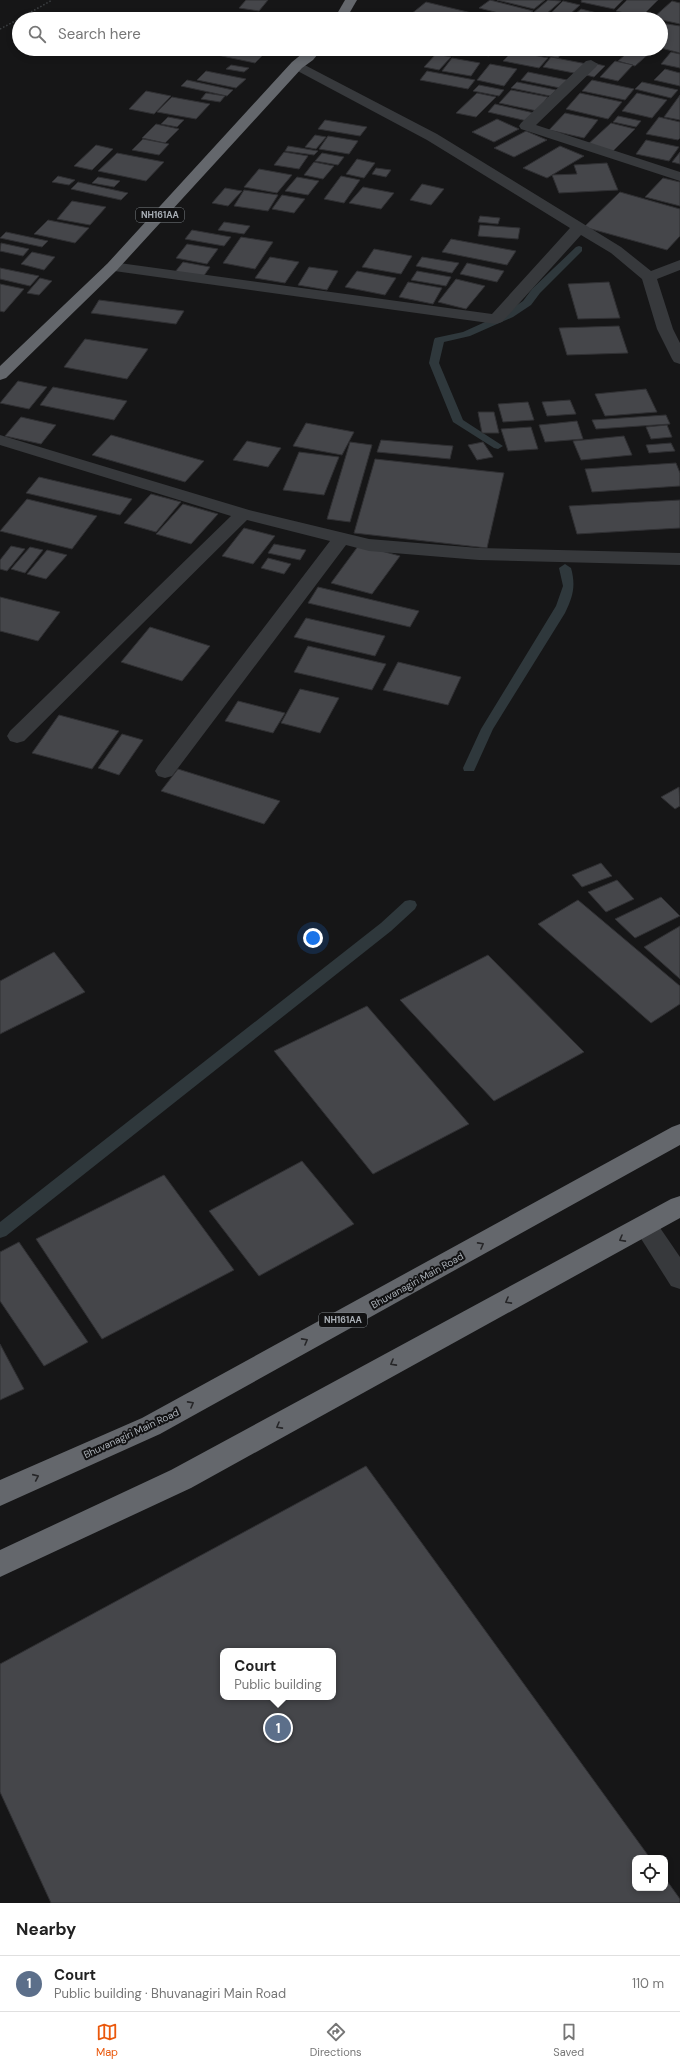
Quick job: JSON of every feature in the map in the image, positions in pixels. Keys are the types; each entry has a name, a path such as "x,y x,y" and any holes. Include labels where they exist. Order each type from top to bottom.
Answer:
{"highway":[{"path":"344,12 351,0"},
{"name":"NH161AA","path":"0,376 112,267 297,65 309,56"},
{"name":"Bhuvanagiri Main Road","path":"0,1493 151,1426 598,1181 680,1134"},
{"path":"0,1564 181,1479 680,1206"}],"street":[{"path":"591,64 526,126 680,177"},
{"path":"297,65 432,137 616,250 649,276 665,329 680,359"},
{"path":"112,267 496,319 580,228"},
{"path":"649,276 680,265"},
{"path":"0,440 243,514 369,545 479,554 680,559"},
{"path":"17,736 243,514"},
{"path":"165,772 341,539"},
{"path":"645,1226 680,1278"}],"path":[{"path":"31,12 52,0"},
{"path":"0,29 12,23"}],"building":[{"path":"246,0 268,0 259,11 239,8"},
{"path":"490,0 533,11 495,12 479,8"},
{"path":"497,0 545,0 534,9"},
{"path":"548,0 561,1 548,12 534,12"},
{"path":"582,0 623,0 614,9 581,2"},
{"path":"627,0 658,0 646,12 616,11"},
{"path":"563,1 580,5 572,12 552,12"},
{"path":"672,1 680,3 680,24 668,21 668,12 660,12"},
{"path":"426,2 468,12 414,12"},
{"path":"581,9 593,12 577,12"},
{"path":"668,24 680,26 680,53 668,50"},
{"path":"671,52 680,54 680,68 661,64"},
{"path":"222,56 262,56 255,63"},
{"path":"434,56 451,57 439,70 424,67"},
{"path":"508,56 538,56 548,58 539,68 503,61"},
{"path":"546,56 560,56 558,58"},
{"path":"624,56 646,56 635,66 618,61"},
{"path":"551,57 587,64 579,74 543,67"},
{"path":"452,58 480,63 471,76 442,71"},
{"path":"615,61 633,65 618,81 600,77"},
{"path":"593,63 605,66 594,77 582,74"},
{"path":"490,64 517,69 504,86 477,80"},
{"path":"231,65 249,68 244,72 226,69"},
{"path":"665,69 680,73 680,86 654,80"},
{"path":"206,71 246,79 236,88 197,80"},
{"path":"427,71 475,80 468,89 420,80"},
{"path":"528,72 567,80 560,88 521,80"},
{"path":"187,80 233,90 227,96 181,86"},
{"path":"592,80 634,89 625,100 582,91"},
{"path":"517,82 556,90 550,96 511,88"},
{"path":"642,82 678,90 671,98 635,89"},
{"path":"479,85 504,90 499,96 473,91"},
{"path":"511,90 548,97 537,111 499,103"},
{"path":"146,91 171,96 154,114 129,109"},
{"path":"206,93 225,96 220,102 201,99"},
{"path":"477,93 496,97 476,117 456,113"},
{"path":"580,93 622,102 608,119 566,109"},
{"path":"637,93 667,100 652,118 622,111"},
{"path":"680,95 680,120 664,117"},
{"path":"172,97 210,104 196,119 157,112"},
{"path":"495,104 534,113 527,121 488,112"},
{"path":"565,113 598,120 584,138 549,130"},
{"path":"618,116 641,121 636,127 613,122"},
{"path":"168,117 184,120 177,127 161,124"},
{"path":"659,117 680,122 680,138 678,140 646,134"},
{"path":"497,119 519,129 494,142 472,132"},
{"path":"325,120 367,127 360,136 318,129"},
{"path":"611,123 635,129 611,153 586,146"},
{"path":"156,124 179,129 165,143 142,138"},
{"path":"526,131 547,140 514,157 494,148"},
{"path":"315,135 326,137 316,149 305,147"},
{"path":"328,136 358,141 349,154 319,149"},
{"path":"143,139 169,144 159,155 132,150"},
{"path":"646,140 679,147 669,161 636,154"},
{"path":"96,145 113,149 92,170 74,166"},
{"path":"288,146 318,151 314,155 285,151"},
{"path":"560,146 584,156 547,178 523,168"},
{"path":"284,152 308,156 299,169 274,165"},
{"path":"680,152 680,164 672,162"},
{"path":"117,153 164,162 146,181 98,171"},
{"path":"322,153 344,157 338,165 315,161"},
{"path":"357,159 375,163 364,178 346,174"},
{"path":"314,162 334,166 323,179 304,175"},
{"path":"607,163 618,190 559,193 552,175 577,174 574,165"},
{"path":"376,168 391,170 386,177 372,174"},
{"path":"259,169 292,175 277,193 244,187"},
{"path":"58,176 75,180 69,185 52,182"},
{"path":"341,176 360,180 344,203 324,199"},
{"path":"98,177 120,181 114,187 92,183"},
{"path":"297,177 319,181 308,195 285,191"},
{"path":"663,178 680,182 680,206 645,197"},
{"path":"78,182 128,193 121,200 71,189"},
{"path":"422,184 444,189 431,205 410,200"},
{"path":"363,187 394,193 381,209 349,203"},
{"path":"225,188 242,191 228,206 212,203"},
{"path":"244,190 278,195 268,211 234,206"},
{"path":"620,192 680,209 680,236 667,250 584,227"},
{"path":"282,195 305,199 294,213 272,209"},
{"path":"72,201 106,207 90,225 57,219"},
{"path":"480,216 500,218 498,224 478,222"},
{"path":"48,220 89,228 75,243 34,234"},
{"path":"224,222 250,226 244,234 218,230"},
{"path":"480,225 520,228 518,239 478,236"},
{"path":"192,230 231,237 224,246 185,239"},
{"path":"6,232 48,241 42,247 0,238"},
{"path":"241,237 273,242 255,269 223,263"},
{"path":"451,239 516,251 507,265 442,252"},
{"path":"1,243 29,249 23,256 0,251"},
{"path":"187,244 218,249 207,264 176,258"},
{"path":"374,249 412,256 401,274 362,267"},
{"path":"32,252 55,257 44,270 21,264"},
{"path":"270,257 299,262 285,283 255,278"},
{"path":"422,257 459,263 452,273 416,266"},
{"path":"183,262 210,267 203,277 175,272"},
{"path":"467,263 504,271 497,282 460,274"},
{"path":"309,267 338,271 327,290 298,285"},
{"path":"0,268 39,276 30,286 0,279"},
{"path":"357,271 396,278 385,295 345,287"},
{"path":"417,271 451,277 446,286 411,280"},
{"path":"40,278 52,281 39,295 27,293"},
{"path":"456,279 485,286 466,309 438,302"},
{"path":"408,282 442,288 433,304 399,297"},
{"path":"609,282 620,318 578,319 568,284"},
{"path":"0,284 24,289 4,312 0,311"},
{"path":"99,300 184,311 176,324 91,313"},
{"path":"619,326 628,353 567,355 559,328"},
{"path":"85,339 148,349 127,379 64,367"},
{"path":"18,381 47,387 29,409 0,403"},
{"path":"53,387 127,401 114,420 40,405"},
{"path":"646,389 657,412 605,416 595,394"},
{"path":"570,400 576,414 547,416 542,402"},
{"path":"528,402 534,420 503,422 498,404"},
{"path":"478,412 494,412 499,433 482,433"},
{"path":"666,415 670,424 596,429 592,420"},
{"path":"21,417 56,425 41,444 5,436"},
{"path":"577,421 583,439 545,442 539,425"},
{"path":"306,423 354,432 342,455 293,446"},
{"path":"667,425 672,437 651,439 646,427"},
{"path":"531,427 538,449 508,451 501,429"},
{"path":"111,435 204,461 185,482 92,455"},
{"path":"624,436 632,455 581,460 573,441"},
{"path":"381,440 453,446 450,459 377,452"},
{"path":"247,441 281,448 268,467 233,460"},
{"path":"350,442 372,445 350,522 327,519"},
{"path":"483,442 493,457 477,460 468,445"},
{"path":"671,443 675,451 649,453 646,445"},
{"path":"299,452 339,457 324,495 283,490"},
{"path":"375,459 504,473 487,548 354,533"},
{"path":"676,463 680,473 680,486 592,492 585,469"},
{"path":"39,477 132,499 120,515 26,493"},
{"path":"151,494 181,502 156,532 124,523"},
{"path":"27,499 97,516 72,549 0,531"},
{"path":"680,500 680,528 577,534 569,506"},
{"path":"183,504 218,514 191,544 156,534"},
{"path":"244,528 275,536 253,564 222,556"},
{"path":"274,544 306,550 300,560 268,553"},
{"path":"359,545 400,556 372,594 331,583"},
{"path":"11,546 25,549 7,571 0,569 0,560"},
{"path":"30,547 43,550 25,573 11,569"},
{"path":"47,550 67,555 46,579 27,574"},
{"path":"268,558 291,564 284,574 261,568"},
{"path":"318,587 419,611 410,627 308,603"},
{"path":"0,597 60,612 38,641 0,631"},
{"path":"306,618 385,636 375,656 294,637"},
{"path":"150,627 210,646 182,681 121,662"},
{"path":"308,646 386,664 372,690 294,672"},
{"path":"398,662 461,677 448,705 383,690"},
{"path":"300,689 339,698 320,733 281,723"},
{"path":"238,701 285,713 273,733 225,721"},
{"path":"59,715 119,731 92,769 32,753"},
{"path":"122,734 143,740 119,775 98,768"},
{"path":"178,769 280,801 264,824 161,791"},
{"path":"679,787 680,806 675,809 661,797"},
{"path":"601,863 612,876 582,887 572,875"},
{"path":"617,880 634,899 606,912 588,892"},
{"path":"661,897 680,916 635,938 615,919"},
{"path":"578,900 680,986 680,1004 651,1023 538,924"},
{"path":"680,926 680,979 644,947"},
{"path":"54,952 85,992 0,1034 0,981"},
{"path":"488,955 584,1052 494,1101 400,1000"},
{"path":"367,1006 469,1124 373,1174 274,1051"},
{"path":"302,1161 354,1224 259,1276 209,1211"},
{"path":"164,1175 234,1270 102,1339 36,1239"},
{"path":"19,1242 88,1342 44,1366 0,1301 0,1252"},
{"path":"0,1344 24,1389 0,1400"},
{"path":"366,1466 648,1855 632,1855 632,1891 668,1891 668,1882 680,1899 680,1903 51,1903 0,1792 0,1664"}],"waterway":[{"path":"498,446 458,422 434,363 439,340 466,334 509,315 527,303 536,291 579,249"},
{"path":"469,768 487,729 559,613 567,595 569,586 565,568"},
{"path":"0,1231 386,927 410,905"}],"place":[{"name":"Court","path":"278,1728"}]}
